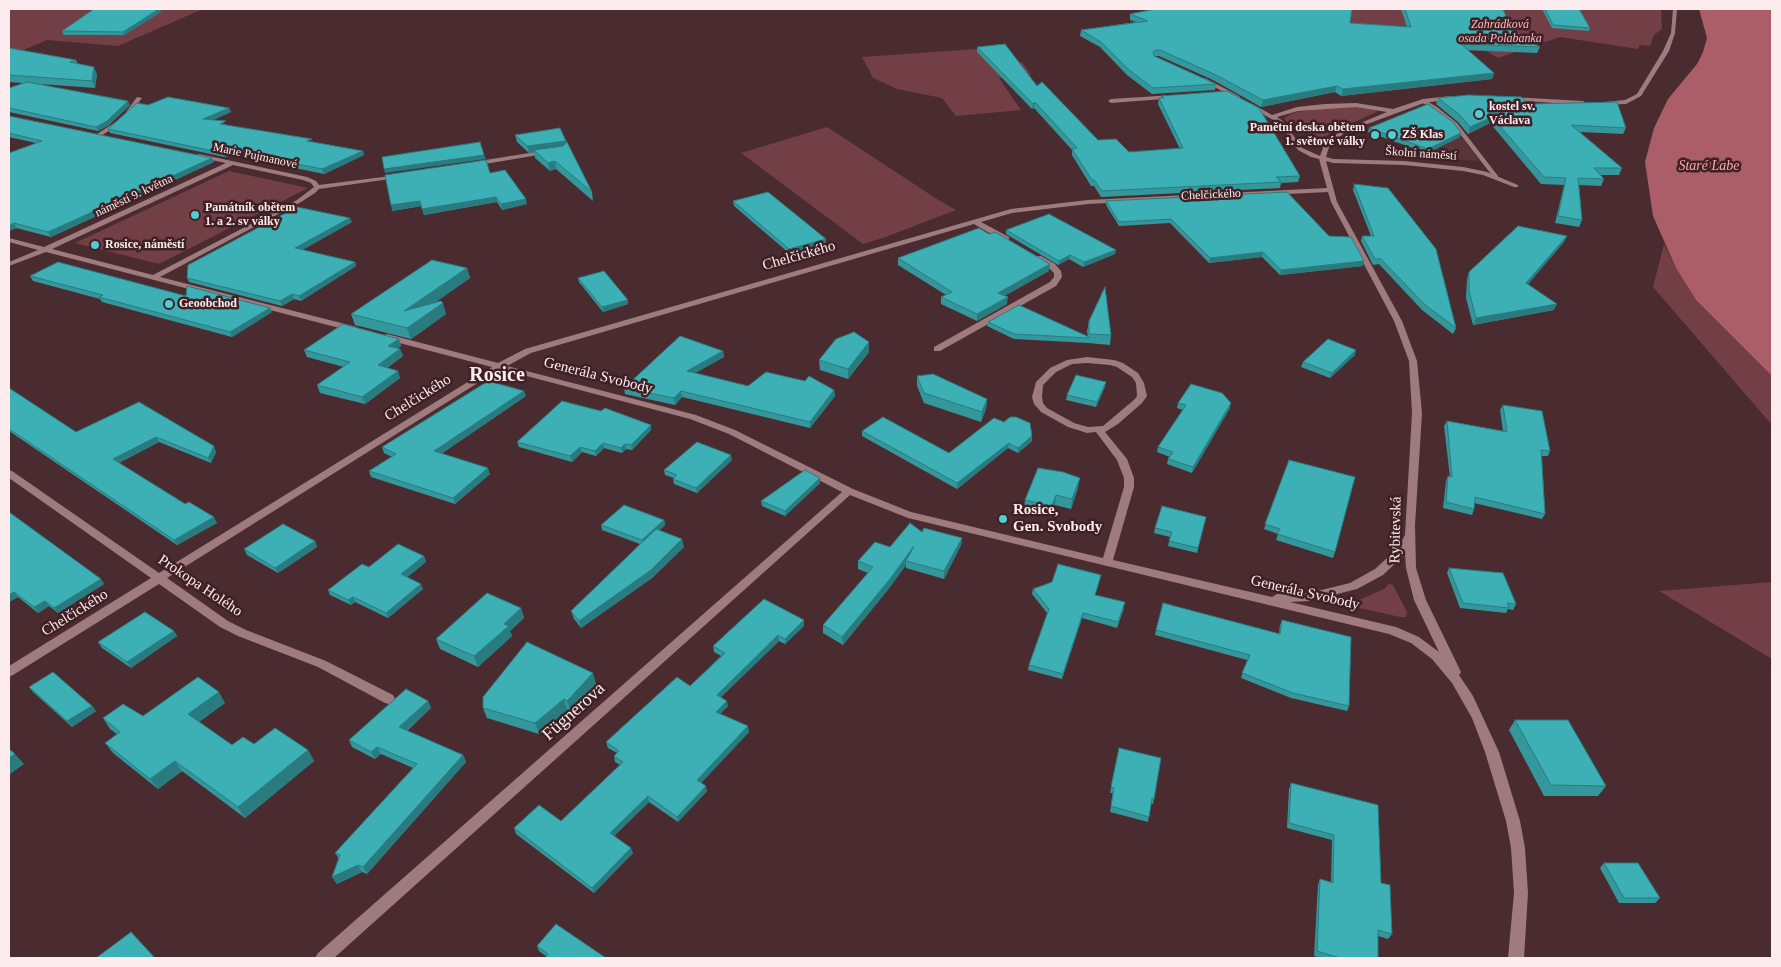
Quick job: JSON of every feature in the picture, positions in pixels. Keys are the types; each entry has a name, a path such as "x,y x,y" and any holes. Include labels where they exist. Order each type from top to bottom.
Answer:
{"street":[{"path":"1596,104 1626,102 1639,95 1666,52 1673,33 1675,9"},
{"name":"Školní náměstí","path":"1201,78 1272,117 1282,124 1300,149 1322,159 1432,165 1475,171 1496,177 1516,186"},
{"path":"1218,94 1228,92"},
{"path":"1111,101 1179,96"},
{"path":"90,133 102,136 134,107 139,98"},
{"path":"1322,159 1326,146 1341,133 1393,111 1423,102 1458,98"},
{"path":"1505,99 1587,104"},
{"path":"1423,102 1455,124 1496,177"},
{"path":"1272,117 1297,109 1326,106 1361,106 1393,111"},
{"path":"469,164 555,151"},
{"name":"Marie Pujmanové","path":"190,154 305,178 314,182 317,187"},
{"name":"Rybitevská","path":"1322,159 1329,190 1398,321 1412,361 1416,413 1410,553 1414,583 1427,617 1469,700 1492,752 1513,821 1518,848 1521,893 1516,958"},
{"name":"náměstí 9. května","path":"9,264 46,249 232,163"},
{"path":"154,277 299,201 317,187 402,175"},
{"name":"Chelčického","path":"9,672 500,366 528,351 1011,211 1071,203 1329,190"},
{"path":"974,221 1017,246"},
{"path":"9,240 359,330"},
{"path":"937,349 1053,284 1058,277 1058,273 1052,266 1034,256"},
{"name":"Generála Svobody","path":"376,334 693,417 732,432 849,491 908,516 1224,591 1377,625 1415,640 1436,656 1456,680 1469,700"},
{"path":"1087,360 1111,362 1125,368 1135,376 1142,389 1142,396 1139,401 1115,422 1099,430 1087,430 1071,425 1044,410 1039,404 1037,390 1046,376 1062,365 1087,360"},
{"path":"1099,430 1122,459 1129,478 1129,487 1107,563"},
{"name":"Prokopa Holého","path":"9,473 233,629 322,664 389,700"},
{"name":"Fügnerova","path":"323,958 849,491"},
{"path":"1224,591 1266,597 1309,597 1353,586 1379,572 1396,558 1406,544 1410,525"}],"shaded area":[{"path":"1408,116 1448,129 1463,139 1480,161 1435,158 1424,154 1421,156 1407,151 1413,148 1368,132"}],"green space":[{"path":"9,9 203,9 118,46 47,40 9,56"},
{"name":"Zahrádková osada Polabanka","path":"1209,9 1661,9 1662,29 1654,35 1650,46 1640,45 1638,49 1560,37 1498,58 1486,51 1421,50"},
{"path":"991,48 996,55 1023,63 1031,75 999,78 1021,110 956,116 942,98 897,89 873,78 862,57"},
{"path":"1335,107 1363,107 1376,110 1377,112 1334,131 1325,137 1318,146 1302,145 1315,145 1300,122 1287,122 1284,118 1296,112"},
{"path":"827,127 956,210 863,244 741,153"},
{"path":"229,171 308,188 159,264 75,243"},
{"path":"1664,244 1696,300 1772,376 1772,425 1653,287"},
{"path":"1772,582 1772,659 1659,591"},
{"path":"1389,584 1393,585 1407,612 1406,617 1360,608 1355,605 1357,601 1384,589"}],"water":[{"name":"Staré Labe","path":"1699,9 1772,9 1772,376 1696,300 1676,268 1653,216 1645,162 1654,128 1668,99 1697,64 1703,52 1707,38"}],"building":[{"path":"94,9 159,9 123,32 62,31"},
{"path":"1155,9 1352,9 1350,23 1411,27 1405,9 1503,9 1511,29 1540,47 1461,44 1494,73 1343,89 1337,86 1263,100 1214,74 1160,50 1153,52 1154,56 1216,84 1153,88 1128,69 1101,42 1081,30 1148,21 1130,14"},
{"path":"1545,9 1579,9 1590,28 1553,25"},
{"path":"1005,44 1037,86 1042,82 1098,140 1116,139 1129,152 1183,148 1159,98 1164,98 1161,96 1227,91 1259,108 1300,176 1276,177 1281,182 1102,191 1092,180 1072,149 1077,148 1035,102 1033,104 977,47"},
{"path":"9,48 76,60 70,62 94,67 92,81 9,75"},
{"path":"27,82 128,101 107,121 96,127 9,108 9,88"},
{"path":"1468,95 1521,97 1529,104 1617,102 1626,128 1571,125 1622,168 1594,168 1604,179 1578,178 1582,220 1558,216 1566,178 1544,177 1492,117 1470,127 1460,115 1438,98"},
{"path":"168,97 229,108 203,119 226,121 220,124 312,139 307,141 363,151 322,169 229,150 223,153 108,129 137,103 148,105"},
{"path":"1428,104 1453,122 1461,133 1428,149 1369,128"},
{"path":"9,116 212,158 48,232 14,223 9,226 9,153 42,141 9,133"},
{"path":"560,128 566,141 527,146 515,135"},
{"path":"480,142 484,155 384,169 382,157"},
{"path":"567,142 592,192 555,161 548,163 534,150 563,146"},
{"path":"486,160 490,173 505,170 526,199 501,204 496,197 422,209 420,201 391,205 385,175"},
{"path":"1354,184 1388,188 1436,249 1456,328 1424,304 1381,259 1375,259 1362,236 1374,236"},
{"path":"768,192 826,239 789,249 733,201"},
{"path":"1287,192 1329,236 1351,237 1364,261 1281,270 1263,252 1210,258 1171,219 1119,222 1106,201"},
{"path":"297,207 350,218 295,248 355,262 299,296 292,294 280,301 187,278 188,265"},
{"path":"1049,214 1116,250 1084,262 1070,255 1059,261 1006,230"},
{"path":"1518,226 1567,236 1526,283 1557,304 1476,318 1469,291 1469,272"},
{"path":"979,228 989,234 995,232 1050,264 998,293 1008,297 977,314 941,297 952,292 898,258"},
{"path":"432,260 467,268 404,311 441,301 443,303 407,328 351,314"},
{"path":"58,262 186,296 187,286 270,308 230,332 99,297 103,295 30,276"},
{"path":"604,271 628,300 602,307 578,278"},
{"path":"1105,287 1111,335 1089,334 1089,321"},
{"path":"1019,305 1089,337 1014,334 988,322"},
{"path":"343,324 399,339 388,346 400,349 378,365 398,371 362,397 317,385 350,362 304,350"},
{"path":"854,332 869,342 848,369 819,360 836,339"},
{"path":"680,336 723,351 687,371 748,386 766,372 805,381 809,376 834,390 810,422 681,391 674,398 624,388"},
{"path":"1328,339 1356,350 1332,373 1303,362"},
{"path":"933,374 987,399 982,412 924,393 917,376"},
{"path":"1076,375 1106,382 1097,402 1067,395"},
{"path":"492,382 524,391 434,451 488,468 453,498 369,471 396,454 382,447 485,383"},
{"path":"1191,384 1222,393 1231,403 1193,467 1168,459 1173,452 1158,447 1186,405 1178,403"},
{"path":"9,388 76,432 139,402 214,446 208,458 156,437 113,459 185,504 189,502 214,517 174,540 9,429"},
{"path":"562,401 601,411 605,408 651,425 631,445 625,444 621,448 603,443 595,451 580,447 570,456 517,442"},
{"path":"1503,405 1542,411 1550,451 1541,450 1545,514 1475,497 1474,509 1446,502 1448,476 1452,477 1447,421 1507,432"},
{"path":"883,417 949,453 994,418 1004,422 1010,417 1016,417 1030,423 1032,436 1018,448 1009,443 957,483 862,431"},
{"path":"697,442 731,455 696,488 673,479 677,475 664,470"},
{"path":"1289,460 1355,477 1335,552 1277,534 1280,529 1265,524"},
{"path":"1038,468 1063,472 1080,478 1072,499 1056,495 1052,506 1025,500"},
{"path":"805,470 820,478 785,511 761,501"},
{"path":"624,505 664,520 642,540 601,525"},
{"path":"1162,506 1206,517 1198,548 1169,541 1172,532 1155,528"},
{"path":"9,512 101,579 54,608 45,601 34,607 14,592 9,595"},
{"path":"910,523 922,532 924,528 962,538 944,571 906,561 914,546 890,579 842,637 823,625 873,567 858,561 875,542 890,547"},
{"path":"283,524 315,541 275,568 244,549"},
{"path":"656,529 682,539 651,570 579,621 571,611"},
{"path":"398,544 424,556 401,574 421,584 386,613 353,597 348,600 328,590 362,564 369,567"},
{"path":"1058,564 1101,575 1095,595 1125,602 1118,622 1083,613 1063,674 1029,665 1049,609 1033,589 1052,582"},
{"path":"1449,568 1503,573 1516,604 1507,603 1509,608 1463,603"},
{"path":"487,593 521,608 504,624 509,626 474,656 436,639"},
{"path":"764,599 804,620 785,639 778,635 717,695 727,701 716,712 748,726 697,780 706,786 677,817 648,796 610,833 631,848 592,888 514,828 539,805 561,821 623,762 614,756 619,751 606,742 677,677 690,686 725,653 713,646"},
{"path":"1163,603 1280,634 1282,620 1351,637 1349,706 1293,693 1242,673 1250,655 1156,630"},
{"path":"145,612 174,631 127,662 98,642"},
{"path":"527,642 593,673 567,701 564,699 535,723 483,708 483,697"},
{"path":"53,672 92,706 67,721 29,687"},
{"path":"198,677 219,692 188,714 232,745 243,737 254,744 275,728 308,750 238,807 175,761 150,779 105,743 120,732 103,718 123,704 143,716"},
{"path":"406,689 428,701 399,727 463,755 363,867 358,865 332,877 340,855 335,853 417,764 377,747 371,752 349,740"},
{"path":"1515,720 1568,720 1606,786 1551,785"},
{"path":"1119,748 1161,758 1149,817 1111,806 1114,788 1111,787"},
{"path":"9,749 15,754 9,758"},
{"path":"1291,783 1378,805 1381,883 1390,885 1392,934 1378,930 1378,958 1340,958 1317,951 1320,879 1333,883 1334,835 1289,823"},
{"path":"1604,863 1638,863 1660,898 1624,898"},
{"path":"556,924 606,958 545,958 548,954 537,946"},
{"path":"131,932 155,958 96,958"}],"place":[{"name":"kostel sv. Václava","path":"1479,114"},
{"name":"Pamětní deska obětem 1. světové války","path":"1375,135"},
{"name":"ZŠ Klas","path":"1392,135"},
{"name":"Památník obětem 1. a 2. sv války","path":"195,215"},
{"name":"Rosice, náměstí","path":"95,245"},
{"name":"Geoobchod","path":"169,304"},
{"name":"Rosice, Gen. Svobody","path":"1003,519"}],"district":[{"name":"Rosice","path":"497,376"}]}
